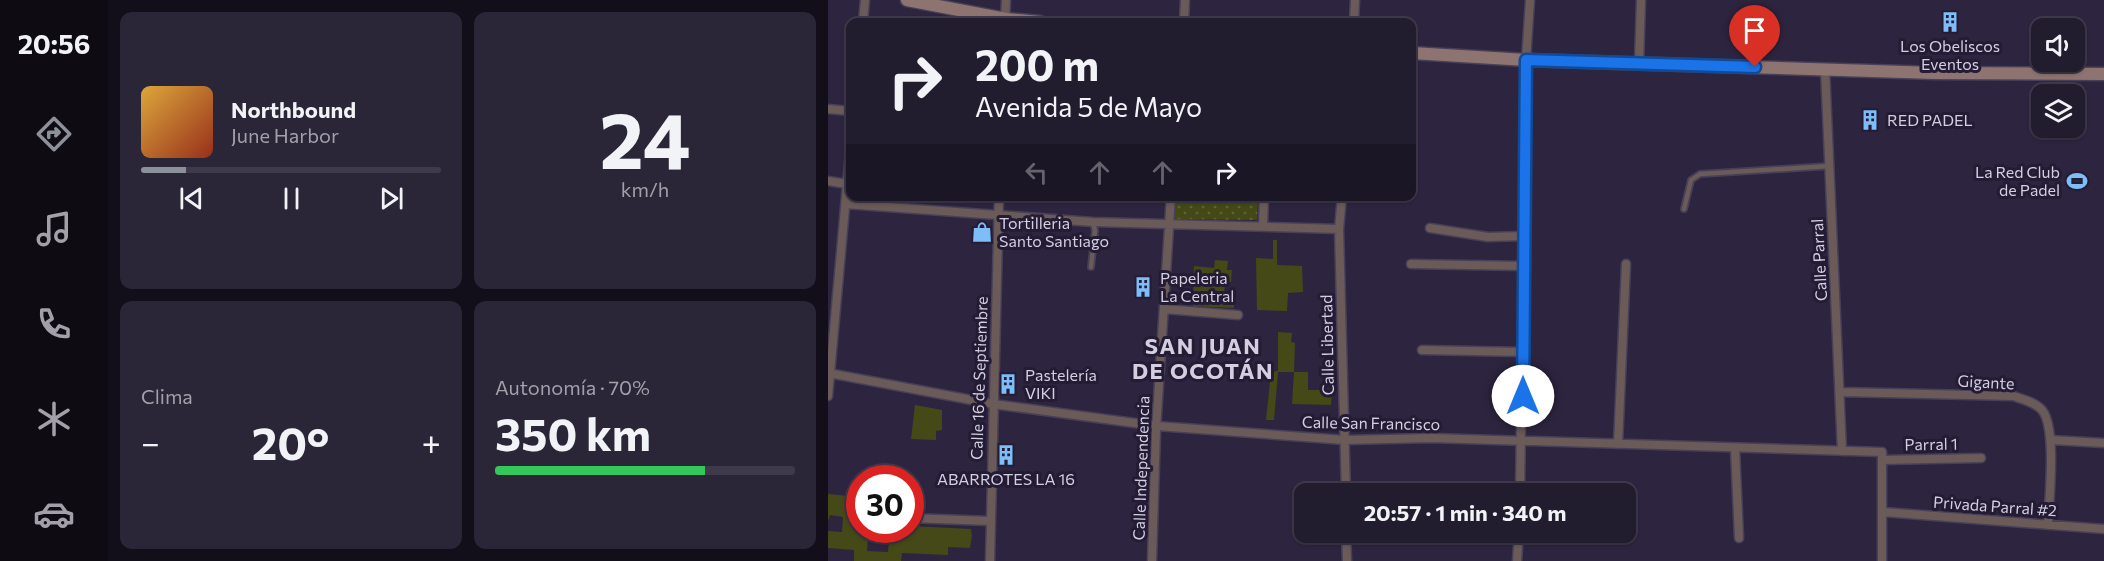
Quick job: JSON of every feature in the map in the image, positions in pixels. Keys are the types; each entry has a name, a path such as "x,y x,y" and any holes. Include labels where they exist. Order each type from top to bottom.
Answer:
{"main road":[{"path":"907,0 991,18"},
{"path":"1416,53 1526,60 1935,73 2104,74"}],"street":[{"path":"863,18 865,0"},
{"path":"1005,18 1006,0"},
{"path":"1184,18 1185,0"},
{"path":"1354,18 1355,0"},
{"path":"1520,483 1526,60 1530,0"},
{"path":"1639,63 1641,0"},
{"name":"Calle Parral","path":"1825,69 1842,451"},
{"path":"828,109 846,111"},
{"path":"828,181 846,184"},
{"path":"828,396 846,201"},
{"name":"Calle 16 de Septiembre","path":"990,561 999,201"},
{"name":"Calle Independencia","path":"1152,561 1157,426 1172,201"},
{"path":"1263,226 1264,201"},
{"name":"Calle Libertad","path":"1342,201 1339,229 1346,483"},
{"path":"846,204 1093,222 1339,229"},
{"path":"1430,228 1488,237 1524,236"},
{"path":"1411,264 1524,266"},
{"path":"1618,444 1626,264"},
{"path":"1164,309 1238,315"},
{"path":"1422,350 1523,352"},
{"name":"Calle San Francisco","path":"829,373 993,404 1157,426 1345,440 1432,438 1842,451 1882,456"},
{"name":"Gigante","path":"1841,392 2013,396 2029,401 2042,410 2050,440 2048,525"},
{"path":"2050,440 2104,443"},
{"path":"1735,448 1739,538"},
{"path":"1882,456 1882,561"},
{"name":"Parral 1","path":"1882,456 1981,458"},
{"name":"Privada Parral #2","path":"1883,512 2104,529"},
{"path":"924,519 990,521"},
{"path":"1346,543 1347,561"},
{"path":"1517,561 1518,543"}],"lane":[{"path":"1684,209 1691,180 1701,174 1830,166"},
{"path":"1091,267 1095,231 1093,222"}],"green space":[{"path":"1175,201 1258,201 1257,220 1173,219"},
{"path":"1273,240 1277,240 1277,265 1302,266 1303,292 1288,293 1287,311 1257,310 1256,258 1273,259"},
{"path":"1215,260 1228,261 1227,270 1232,270 1231,282 1225,282 1224,295 1234,296 1234,308 1193,306 1194,266 1214,268"},
{"path":"1278,332 1292,333 1291,342 1295,343 1294,372 1278,372 1274,420 1266,420 1271,372 1278,371"},
{"path":"1294,372 1308,372 1308,390 1332,390 1331,405 1292,404"},
{"path":"915,405 942,410 942,430 936,431 936,440 911,439"},
{"path":"828,494 846,496 846,543 868,543 867,551 888,552 889,543 924,543 924,527 971,529 972,536 970,548 948,547 948,555 902,553 901,561 854,561 854,550 828,548 828,531 842,532 843,517 830,515 828,521"}],"place":[{"name":"Los Obeliscos Eventos","path":"1950,22"},
{"name":"RED PADEL","path":"1870,120"},
{"name":"La Red Club de Padel","path":"2077,181"},
{"name":"Tortilleria Santo Santiago","path":"982,232"},
{"name":"Papeleria La Central","path":"1143,287"},
{"name":"Pastelería VIKI","path":"1008,384"},
{"name":"ABARROTES LA 16","path":"1006,455"}],"district":[{"name":"SAN JUAN DE OCOTÁN","path":"1203,358"}],"route":[{"path":"1523,396 1526,60 1755,67"}]}
